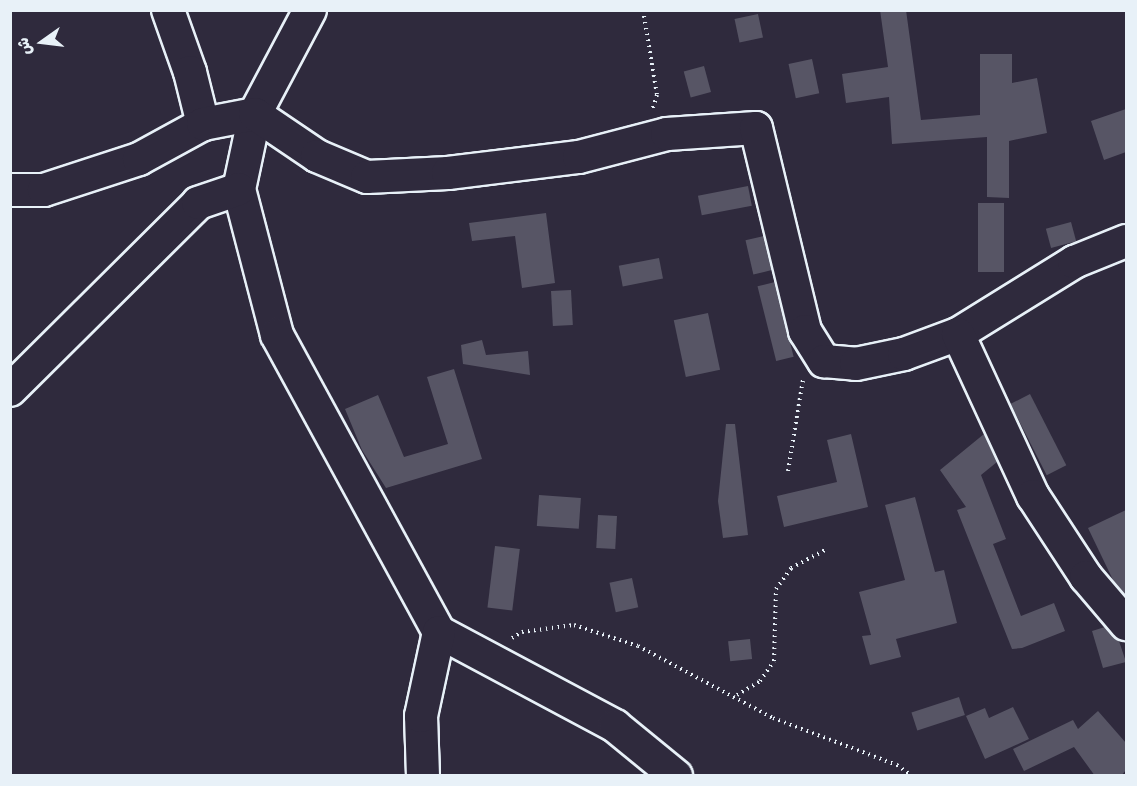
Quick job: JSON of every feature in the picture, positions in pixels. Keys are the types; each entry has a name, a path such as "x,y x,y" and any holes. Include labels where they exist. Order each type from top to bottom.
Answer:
{"street":[{"path":"168,10 190,72 203,124"},
{"path":"310,10 255,114 239,189 277,335 439,632 615,726 676,776"},
{"path":"10,190 44,190 139,159 203,124 255,114 317,156 367,177 448,173 579,157 642,139 756,128 805,331 824,361 856,364 904,354 958,334 1074,262 1126,241"},
{"path":"10,390 198,203 239,189"},
{"path":"958,334 1034,496 1086,577 1126,624"},
{"path":"423,776 421,716 439,632"}],"path":[{"path":"642,10 657,95 642,139"},
{"path":"788,471 803,376 824,361"},
{"path":"737,695 760,681 774,661 776,589 790,567 827,549"},
{"path":"484,656 522,632 574,625 638,646 737,695 773,718 897,765 912,776"}],"building":[{"path":"880,10 906,10 921,120 980,115 980,54 1012,54 1012,83 1037,78 1047,133 1009,141 1009,198 987,197 987,137 892,144 889,97 846,103 842,74 888,67"},
{"path":"758,14 763,37 740,42 735,19"},
{"path":"812,59 819,93 796,98 789,64"},
{"path":"704,66 711,92 691,98 684,71"},
{"path":"1126,109 1126,152 1104,160 1091,121"},
{"path":"748,186 752,206 702,215 698,196"},
{"path":"978,203 1004,203 1004,272 978,272"},
{"path":"546,213 555,283 522,288 515,236 472,241 469,223"},
{"path":"1071,222 1076,241 1051,248 1046,229"},
{"path":"764,236 772,270 753,274 745,240"},
{"path":"659,258 663,279 623,286 619,266"},
{"path":"775,282 794,357 776,361 758,286"},
{"path":"571,290 573,325 553,326 551,291"},
{"path":"708,313 720,370 686,377 674,320"},
{"path":"482,340 486,355 528,351 530,375 463,364 461,345"},
{"path":"454,369 482,459 386,488 362,450 345,409 378,395 404,457 448,444 427,377"},
{"path":"1030,394 1066,465 1047,475 1010,404"},
{"path":"726,424 735,424 748,535 723,538 718,501"},
{"path":"851,434 868,507 784,527 777,496 837,482 827,440"},
{"path":"984,434 997,462 981,475 1006,539 993,544 1021,616 1054,603 1065,631 1022,648 1012,649 957,510 966,507 940,470"},
{"path":"539,495 581,498 579,529 537,526"},
{"path":"915,497 935,572 944,570 957,623 896,639 901,657 870,665 862,636 871,635 859,592 905,580 885,505"},
{"path":"1126,510 1126,597 1114,582 1088,528"},
{"path":"598,515 617,516 615,549 596,548"},
{"path":"495,546 520,549 512,611 487,608"},
{"path":"632,578 638,607 616,612 610,583"},
{"path":"1105,627 1119,641 1126,662 1103,668 1092,631"},
{"path":"750,639 752,659 730,661 728,641"},
{"path":"959,697 965,715 917,731 911,712"},
{"path":"1013,707 1029,739 985,759 966,716 985,708 989,718"},
{"path":"1098,711 1126,743 1126,770 1121,776 1095,776 1074,747 1024,771 1013,749 1073,720 1078,729"}]}
